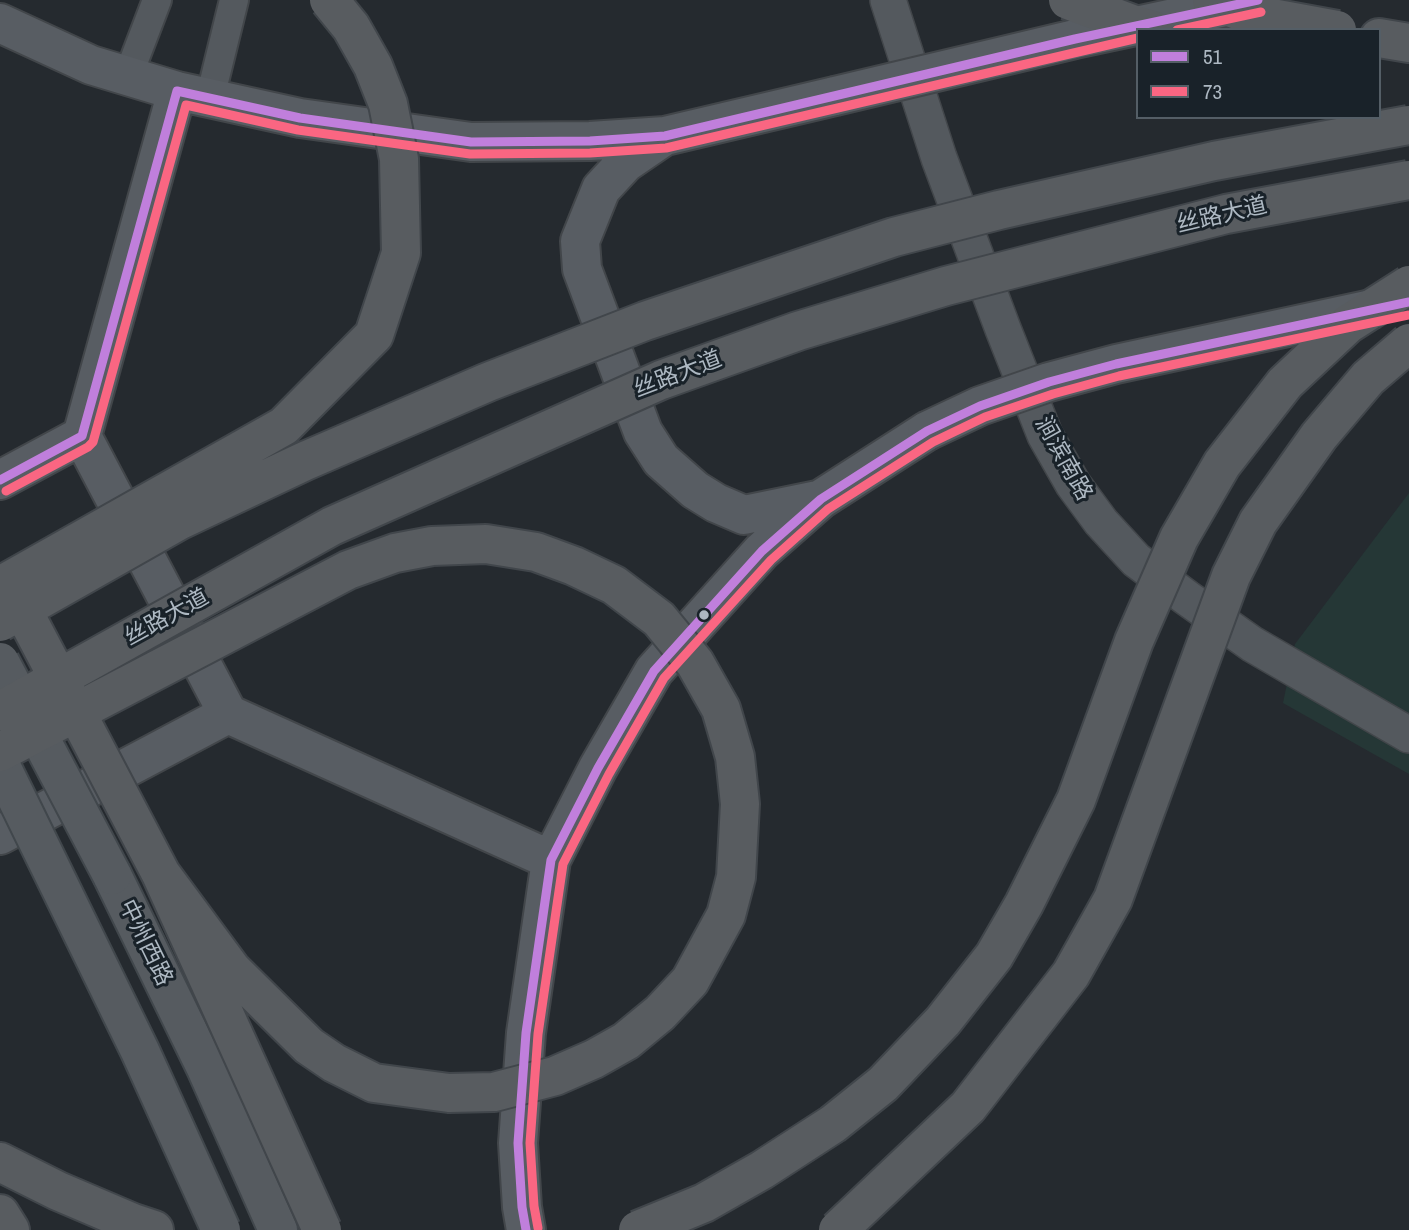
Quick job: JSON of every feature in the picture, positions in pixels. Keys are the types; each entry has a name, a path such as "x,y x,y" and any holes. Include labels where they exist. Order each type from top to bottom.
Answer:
{"highway":[{"path":"0,586 284,426 374,335 401,253 399,159 388,104 373,66 351,27 329,0"},
{"path":"1068,0 1146,28"},
{"path":"1212,0 1245,13 1326,28"},
{"path":"1381,38 1409,43"},
{"path":"1381,57 1409,54"},
{"path":"0,622 180,520 305,461 488,382 645,321 894,237 999,209 1214,161 1409,125"},
{"name":"丝路大道","path":"0,711 332,526 661,380 799,331 946,286 1226,214 1409,180"},
{"path":"638,1230 704,1203 762,1170 833,1124 883,1084 943,1021 994,957 1024,904 1076,800 1133,641 1179,538 1222,464 1285,383 1349,324 1409,285"},
{"path":"838,1230 968,1107 1071,974 1113,899 1231,576 1258,522 1346,404 1368,378 1409,343"},
{"path":"0,752 348,570 395,553 432,546 486,544 536,552 574,566 614,585 659,619 695,663 721,709 735,757 740,804 736,877 726,915 690,981 660,1013 634,1034 594,1059 555,1076 494,1092 449,1093 374,1083 334,1063 309,1046 232,970 161,874"},
{"path":"0,566 161,874 321,1230"},
{"path":"0,1162 58,1191 154,1230"},
{"path":"0,1214 10,1230"}],"main road":[{"path":"0,23 91,65 193,94 300,118 471,142 590,141 665,136 1075,39 1258,0"},
{"path":"0,480 82,436 193,94"},
{"path":"665,136 625,163 601,189 580,241 582,269 643,432 661,460 695,490 744,515 821,499"},
{"path":"526,1230 518,1143 529,1009 551,860 598,768 654,671 762,551 821,499 927,431 980,406 1116,364 1409,302"},
{"path":"82,436 228,714 551,860"},
{"name":"中州西路","path":"0,662 118,887 206,1068 278,1230"},
{"path":"0,835 228,714"},
{"path":"0,765 139,1051 221,1230"}],"street":[{"path":"128,76 157,0"},
{"path":"193,94 234,0"},
{"name":"涧滨南路","path":"888,0 939,158 1003,329 1045,435 1073,484 1101,522 1136,560 1156,575 1252,644 1409,735"}],"shaded area":[{"path":"1409,493 1409,774 1283,703 1295,644"}],"transit line":[{"name":"51","path":"0,480 82,436 177,91 300,118 471,142 590,141 665,136 1075,39 1258,0"},
{"name":"73","path":"1186,28 1261,12"},
{"name":"73","path":"6,491 93,442 186,105 298,130 470,154 590,153 666,148 1136,38"},
{"name":"51","path":"526,1230 518,1143 526,1033 551,860 598,768 654,671 762,551 821,499 927,431 980,406 1049,382 1116,364 1409,302"},
{"name":"73","path":"538,1228 530,1143 538,1034 563,864 609,774 664,678 771,560 828,509 933,442 985,417 1119,376 1409,315"}]}
